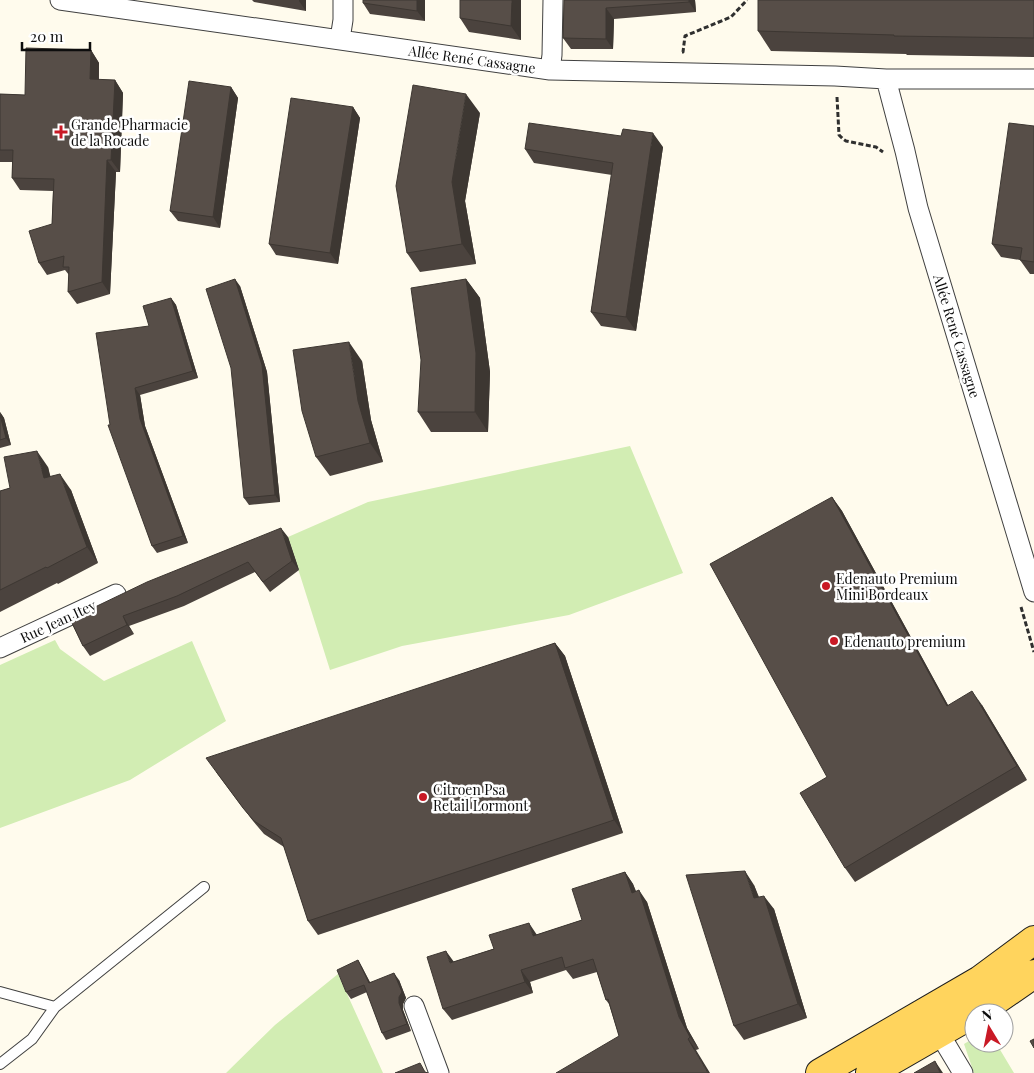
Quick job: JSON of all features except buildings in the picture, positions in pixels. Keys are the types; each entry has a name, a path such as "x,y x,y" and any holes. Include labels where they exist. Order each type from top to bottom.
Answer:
{"main road":[{"path":"820,1073 980,980 1034,940"},
{"path":"992,1003 1034,974"},
{"path":"870,1073 964,1019"}],"street":[{"name":"Allée René Cassagne","path":"60,0 550,70 835,76 886,79 1034,79"},
{"path":"340,40 343,0"},
{"path":"550,70 553,0"},
{"name":"Allée René Cassagne","path":"886,79 918,208 1034,592"},
{"name":"Rue Jean Itey","path":"0,648 116,594"},
{"path":"414,1006 439,1073"},
{"path":"939,1033 963,1073"}],"lane":[{"path":"0,1064 32,1039 55,1007 204,887"},
{"path":"0,992 55,1007"}],"path":[{"path":"674,51 683,52 685,36 731,17 747,0"},
{"path":"835,76 839,135 846,141 876,147 882,150 885,155"},
{"path":"1020,606 1034,652"}],"green space":[{"path":"630,446 683,573 569,615 402,646 330,670 288,537 368,502"},
{"path":"55,640 60,649 104,681 192,641 226,721 130,780 0,828 0,665"},
{"path":"338,974 383,1073 226,1073 275,1025"},
{"path":"967,1053 1002,1053 1014,1073 974,1073"}],"place":[{"name":"Grande Pharmacie de la Rocade","path":"61,132"},
{"name":"Edenauto Premium Mini Bordeaux","path":"826,586"},
{"name":"Edenauto premium","path":"834,641"},
{"name":"Citroen Psa Retail Lormont","path":"423,797"}]}
